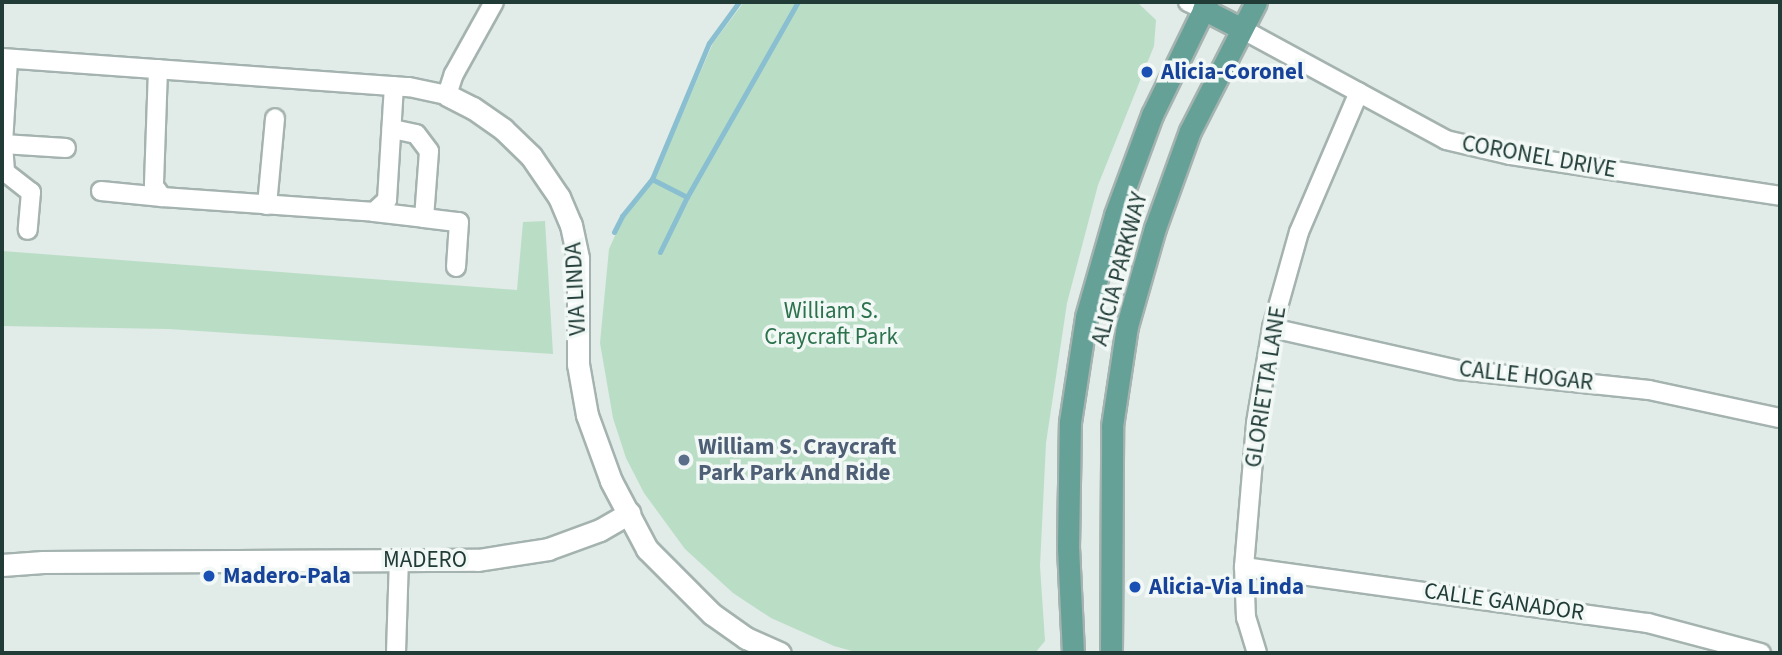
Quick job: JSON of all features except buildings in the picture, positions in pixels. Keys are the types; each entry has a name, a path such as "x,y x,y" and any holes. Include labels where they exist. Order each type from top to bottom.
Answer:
{"main road":[{"name":"ALICIA PARKWAY","path":"1111,653 1112,426 1127,326 1154,228 1190,131 1256,2"},
{"name":"ALICIA PARKWAY","path":"1073,653 1068,547 1070,422 1086,317 1115,215 1152,115 1200,4"},
{"path":"1200,4 1240,29"}],"street":[{"path":"447,95 454,74 494,2"},
{"name":"CORONEL DRIVE","path":"1240,29 1446,141 1510,155 1780,196"},
{"path":"5,58 3,172 31,192 28,230"},
{"name":"VIA LINDA","path":"5,58 394,86 447,95 473,108 503,129 531,156 563,206 578,258 578,364 587,415 611,481 648,549 682,586 746,638 780,653"},
{"path":"158,69 154,186 162,198"},
{"path":"374,212 387,200 394,86"},
{"name":"GLORIETTA LANE","path":"1257,653 1246,618 1244,567 1256,423 1272,328 1299,232 1359,93"},
{"path":"267,205 275,118"},
{"path":"392,129 416,134 429,150 424,218"},
{"path":"3,144 66,148"},
{"path":"101,191 162,198 374,212 458,222 456,267"},
{"name":"CALLE HOGAR","path":"1272,328 1459,370 1649,390 1780,418"},
{"name":"MADERO","path":"2,565 43,562 478,560 548,549 600,530 629,513"},
{"path":"396,653 399,560"},
{"name":"CALLE GANADOR","path":"1244,567 1648,623 1761,653"}],"green space":[{"name":"William S. Craycraft Park","path":"744,2 1137,2 1156,20 1154,46 1098,185 1067,303 1046,443 1040,566 1045,641 1035,653 859,653 834,646 771,618 733,593 685,549 644,493 626,458 613,418 600,343 609,249 623,218 653,181 713,43"},
{"path":"545,221 553,354 169,329 2,326 2,251 517,290 523,222"}],"waterway":[{"path":"687,197 652,179 709,43 739,2"},
{"path":"660,252 687,197 798,2"},
{"path":"614,232 622,216 652,179"}],"place":[{"name":"Alicia-Coronel","path":"1147,72"},
{"name":"William S. Craycraft Park Park And Ride","path":"684,460"},
{"name":"Madero-Pala","path":"209,576"},
{"name":"Alicia-Via Linda","path":"1135,587"}]}
